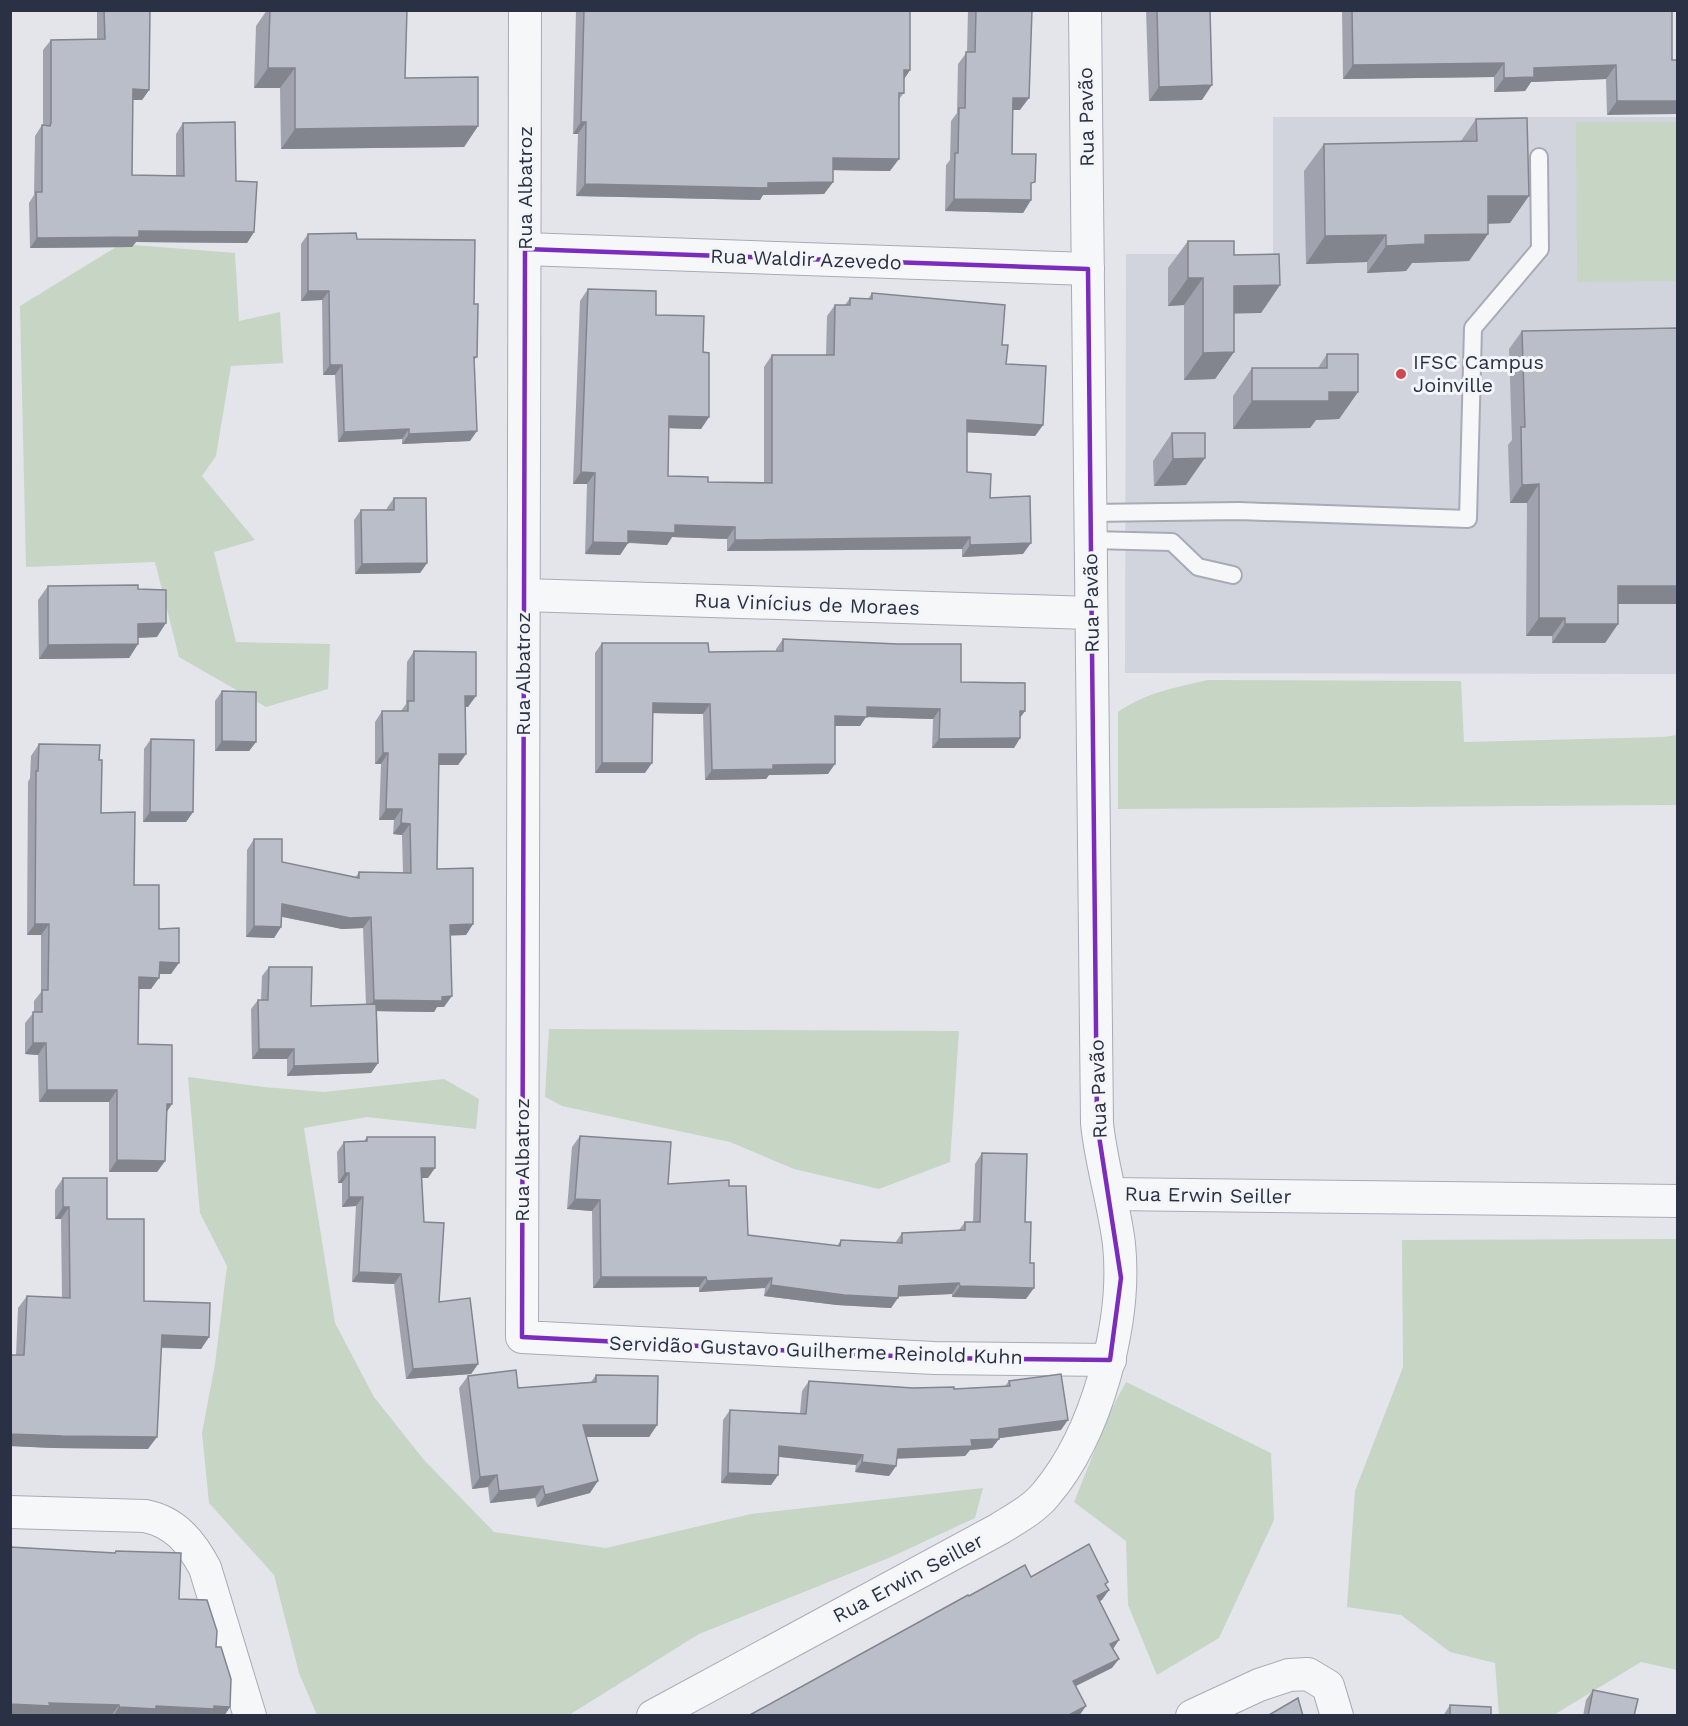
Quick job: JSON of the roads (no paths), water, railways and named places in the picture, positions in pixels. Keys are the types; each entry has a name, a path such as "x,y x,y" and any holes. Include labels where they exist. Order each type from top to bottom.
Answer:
{"street":[{"name":"Rua Albatroz","path":"522,1337 525,10"},
{"name":"Rua Pavão","path":"1085,10 1097,1123 1100,1154 1111,1194"},
{"name":"Rua Waldir Azevedo","path":"525,249 1088,269"},
{"name":"Rua Vinícius de Moraes","path":"524,595 1091,613"},
{"name":"Rua Erwin Seiller","path":"653,1716 988,1535 1024,1513 1045,1495 1062,1472 1080,1440 1110,1359 1119,1308 1121,1278 1119,1244 1111,1194 1677,1201"},
{"name":"Servidão Gustavo Guilherme Reinold Kuhn","path":"522,1337 934,1358 1110,1359"},
{"path":"10,1512 144,1516 158,1519 172,1526 192,1547 205,1568 250,1716"},
{"path":"1192,1716 1259,1685 1290,1675 1308,1674 1328,1686 1337,1716"}],"lane":[{"path":"1090,526 1239,511 1468,519 1473,328 1540,249 1539,157"},
{"path":"1090,526 1172,542 1198,567 1233,575"}],"place":[{"name":"IFSC Campus Joinville","path":"1401,374"}]}
